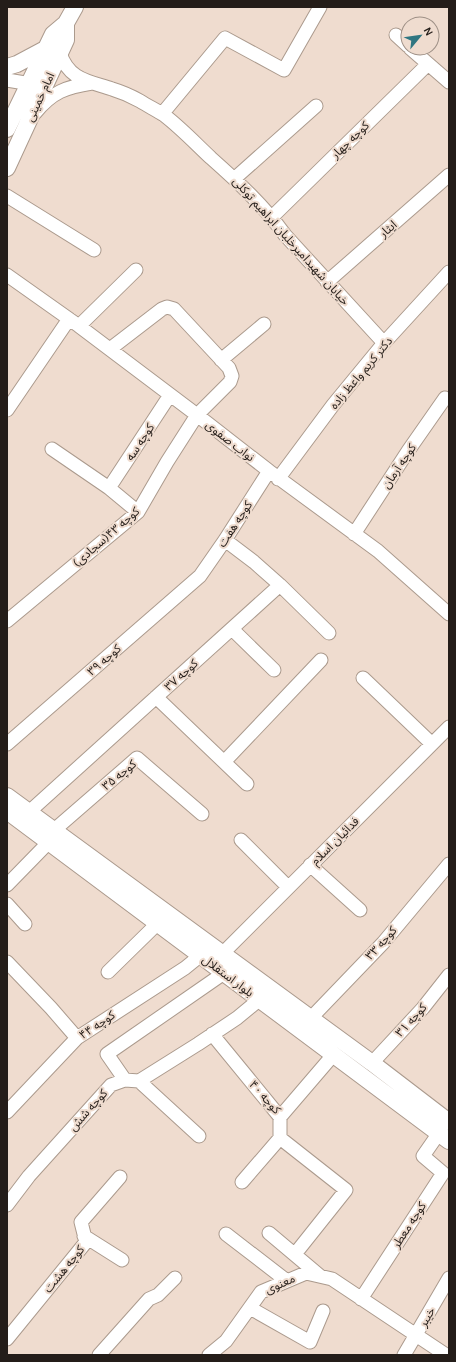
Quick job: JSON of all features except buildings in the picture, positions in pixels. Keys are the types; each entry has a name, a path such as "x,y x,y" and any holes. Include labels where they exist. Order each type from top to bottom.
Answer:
{"main road":[{"name":"امام خمینی","path":"7,129 29,83 54,50 66,40 66,23 75,7"},
{"name":"امام خمینی","path":"7,168 45,86 54,50"},
{"path":"7,67 54,50"},
{"name":"بلوار استقلال","path":"7,796 29,812 51,836 158,923 215,961 310,1020 372,1063 446,1132"},
{"name":"بلوار استقلال","path":"7,811 51,836 215,961 260,999 334,1054 446,1132"}],"street":[{"path":"162,114 225,38 284,70 320,7"},
{"path":"396,35 400,39"},
{"path":"54,50 67,68 92,84"},
{"path":"419,56 449,82"},
{"name":"کوچه چهار","path":"272,217 428,64"},
{"path":"7,80 45,86"},
{"path":"30,119 42,104 55,94 71,86 92,84"},
{"name":"خیابان شهیدامیرخلبان ابراهیم توکلی","path":"92,84 127,94 162,114 174,124 234,179 272,217 285,235 384,343"},
{"path":"234,179 316,106"},
{"name":"ایثار","path":"327,282 449,176"},
{"path":"7,196 94,250"},
{"path":"7,410 74,323 136,270"},
{"name":"دکتر کریم واعظ زاده","path":"273,475 384,343 449,272"},
{"name":"نواب صفوی","path":"7,275 110,349 273,475 378,551 449,614"},
{"path":"110,349 162,309 167,307 174,309 221,360 264,324"},
{"name":"کوچه ۴۳(سجادی)","path":"7,621 138,512 167,462 197,415 230,382 232,376 229,368 221,360"},
{"name":"کوچه سه","path":"109,488 170,395"},
{"name":"کوچه آرمان","path":"354,534 408,451 445,398"},
{"path":"52,449 109,488 138,512"},
{"name":"کوچه هفت","path":"200,576 273,475"},
{"path":"225,540 254,562 280,585 329,633"},
{"name":"کوچه ۳۹","path":"7,744 200,576"},
{"name":"کوچه ۳۷","path":"29,812 280,585"},
{"path":"232,629 274,670"},
{"path":"224,762 321,660"},
{"path":"363,678 432,744"},
{"path":"156,697 247,784"},
{"name":"فدائیان اسلام","path":"215,961 449,727"},
{"name":"کوچه ۳۵","path":"51,836 137,758 202,814"},
{"path":"7,885 51,836"},
{"path":"241,840 288,887"},
{"name":"کوچه ۳۳","path":"310,1020 383,942 449,864"},
{"path":"310,865 360,910"},
{"path":"7,904 25,924"},
{"path":"108,972 158,923"},
{"path":"215,961 107,1054 125,1080 139,1081 236,1018 260,999"},
{"name":"کوچه ۴۴","path":"7,1112 77,1038 185,968 215,961"},
{"path":"7,962 51,1008 77,1038"},
{"name":"کوچه ۳۱","path":"372,1063 423,1008 449,975"},
{"name":"کوچه ۴۰","path":"212,1034 280,1117 334,1054"},
{"name":"کوچه شش","path":"7,1205 29,1176 111,1085 125,1080"},
{"path":"139,1081 198,1136"},
{"path":"242,1182 280,1138 280,1117"},
{"name":"کوچه معطر","path":"362,1299 443,1173 422,1156 446,1132"},
{"path":"280,1138 346,1190 295,1254"},
{"name":"کوچه هشت","path":"7,1339 86,1242 81,1222 120,1177"},
{"path":"269,1233 326,1278 362,1299 446,1355 449,1350"},
{"path":"226,1234 287,1281"},
{"path":"84,1236 122,1260"},
{"name":"معنوی","path":"209,1355 226,1341 261,1292 306,1273 326,1278"},
{"path":"99,1355 149,1299 158,1295 175,1278"},
{"name":"خیبر","path":"404,1355 449,1278"},
{"path":"250,1308 310,1342 323,1311"}]}
